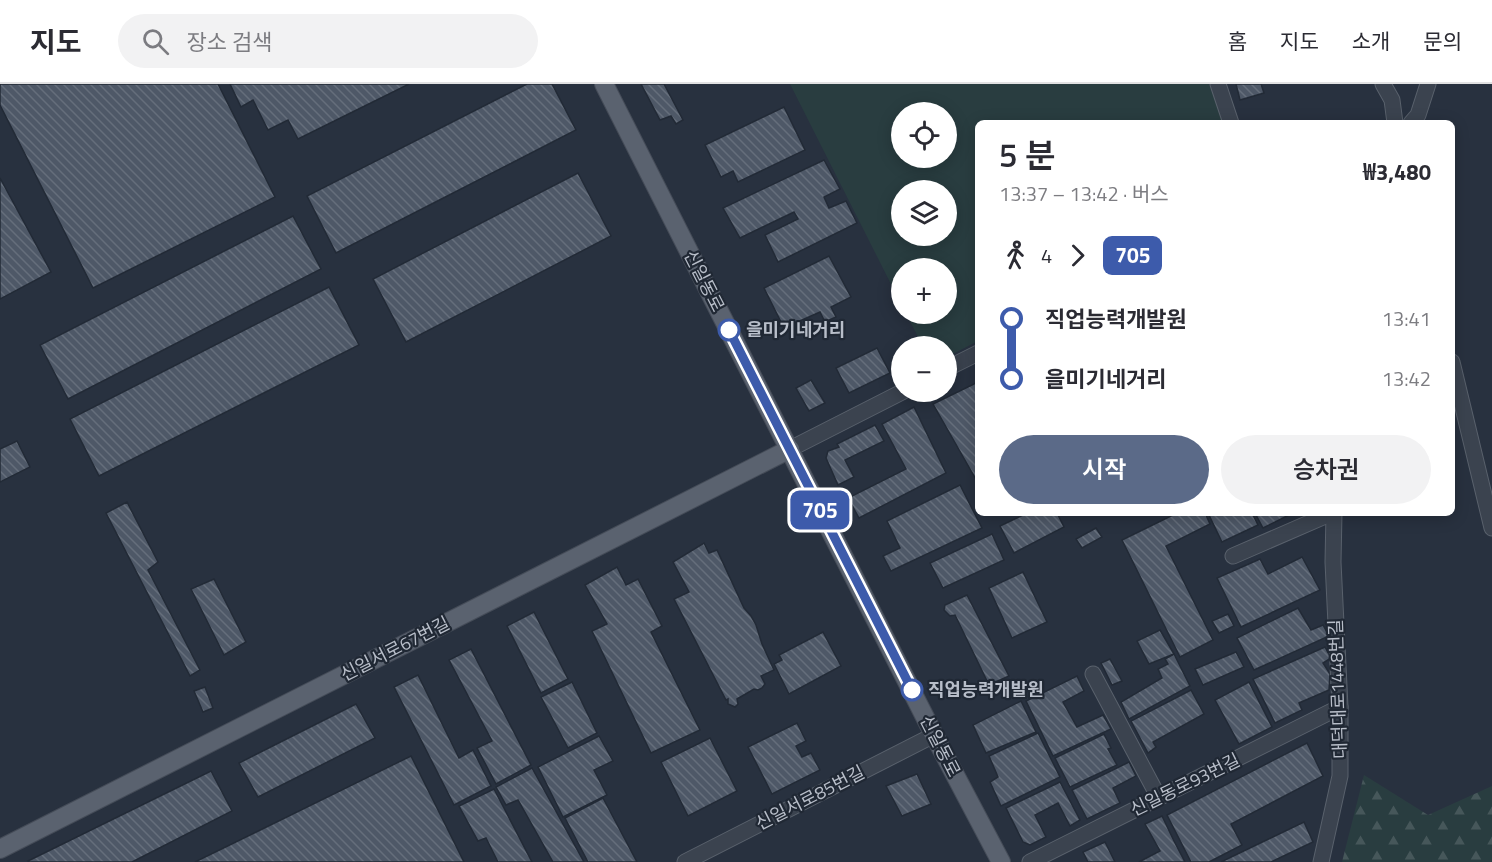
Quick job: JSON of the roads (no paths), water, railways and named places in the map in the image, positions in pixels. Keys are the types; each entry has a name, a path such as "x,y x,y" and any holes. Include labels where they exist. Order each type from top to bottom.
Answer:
{"main road":[{"name":"신일동로","path":"604,84 934,735 1001,862"},
{"name":"신일서로67번길","path":"0,849 789,449"}],"street":[{"path":"1218,84 1230,120"},
{"path":"1383,84 1392,100 1395,120"},
{"path":"1414,120 1418,115 1428,84"},
{"path":"957,364 975,354"},
{"path":"1455,374 1492,528"},
{"path":"789,449 891,398"},
{"path":"1233,556 1326,516"},
{"name":"대덕대로1448번길","path":"1321,862 1340,776 1341,707 1333,562 1333,516"},
{"path":"1093,674 1159,798"},
{"name":"신일동로93번길","path":"1030,862 1341,707"},
{"name":"신일서로85번길","path":"685,862 934,735"}],"place":[{"name":"을미기네거리","path":"729,330"},
{"name":"직업능력개발원","path":"912,690"}]}
